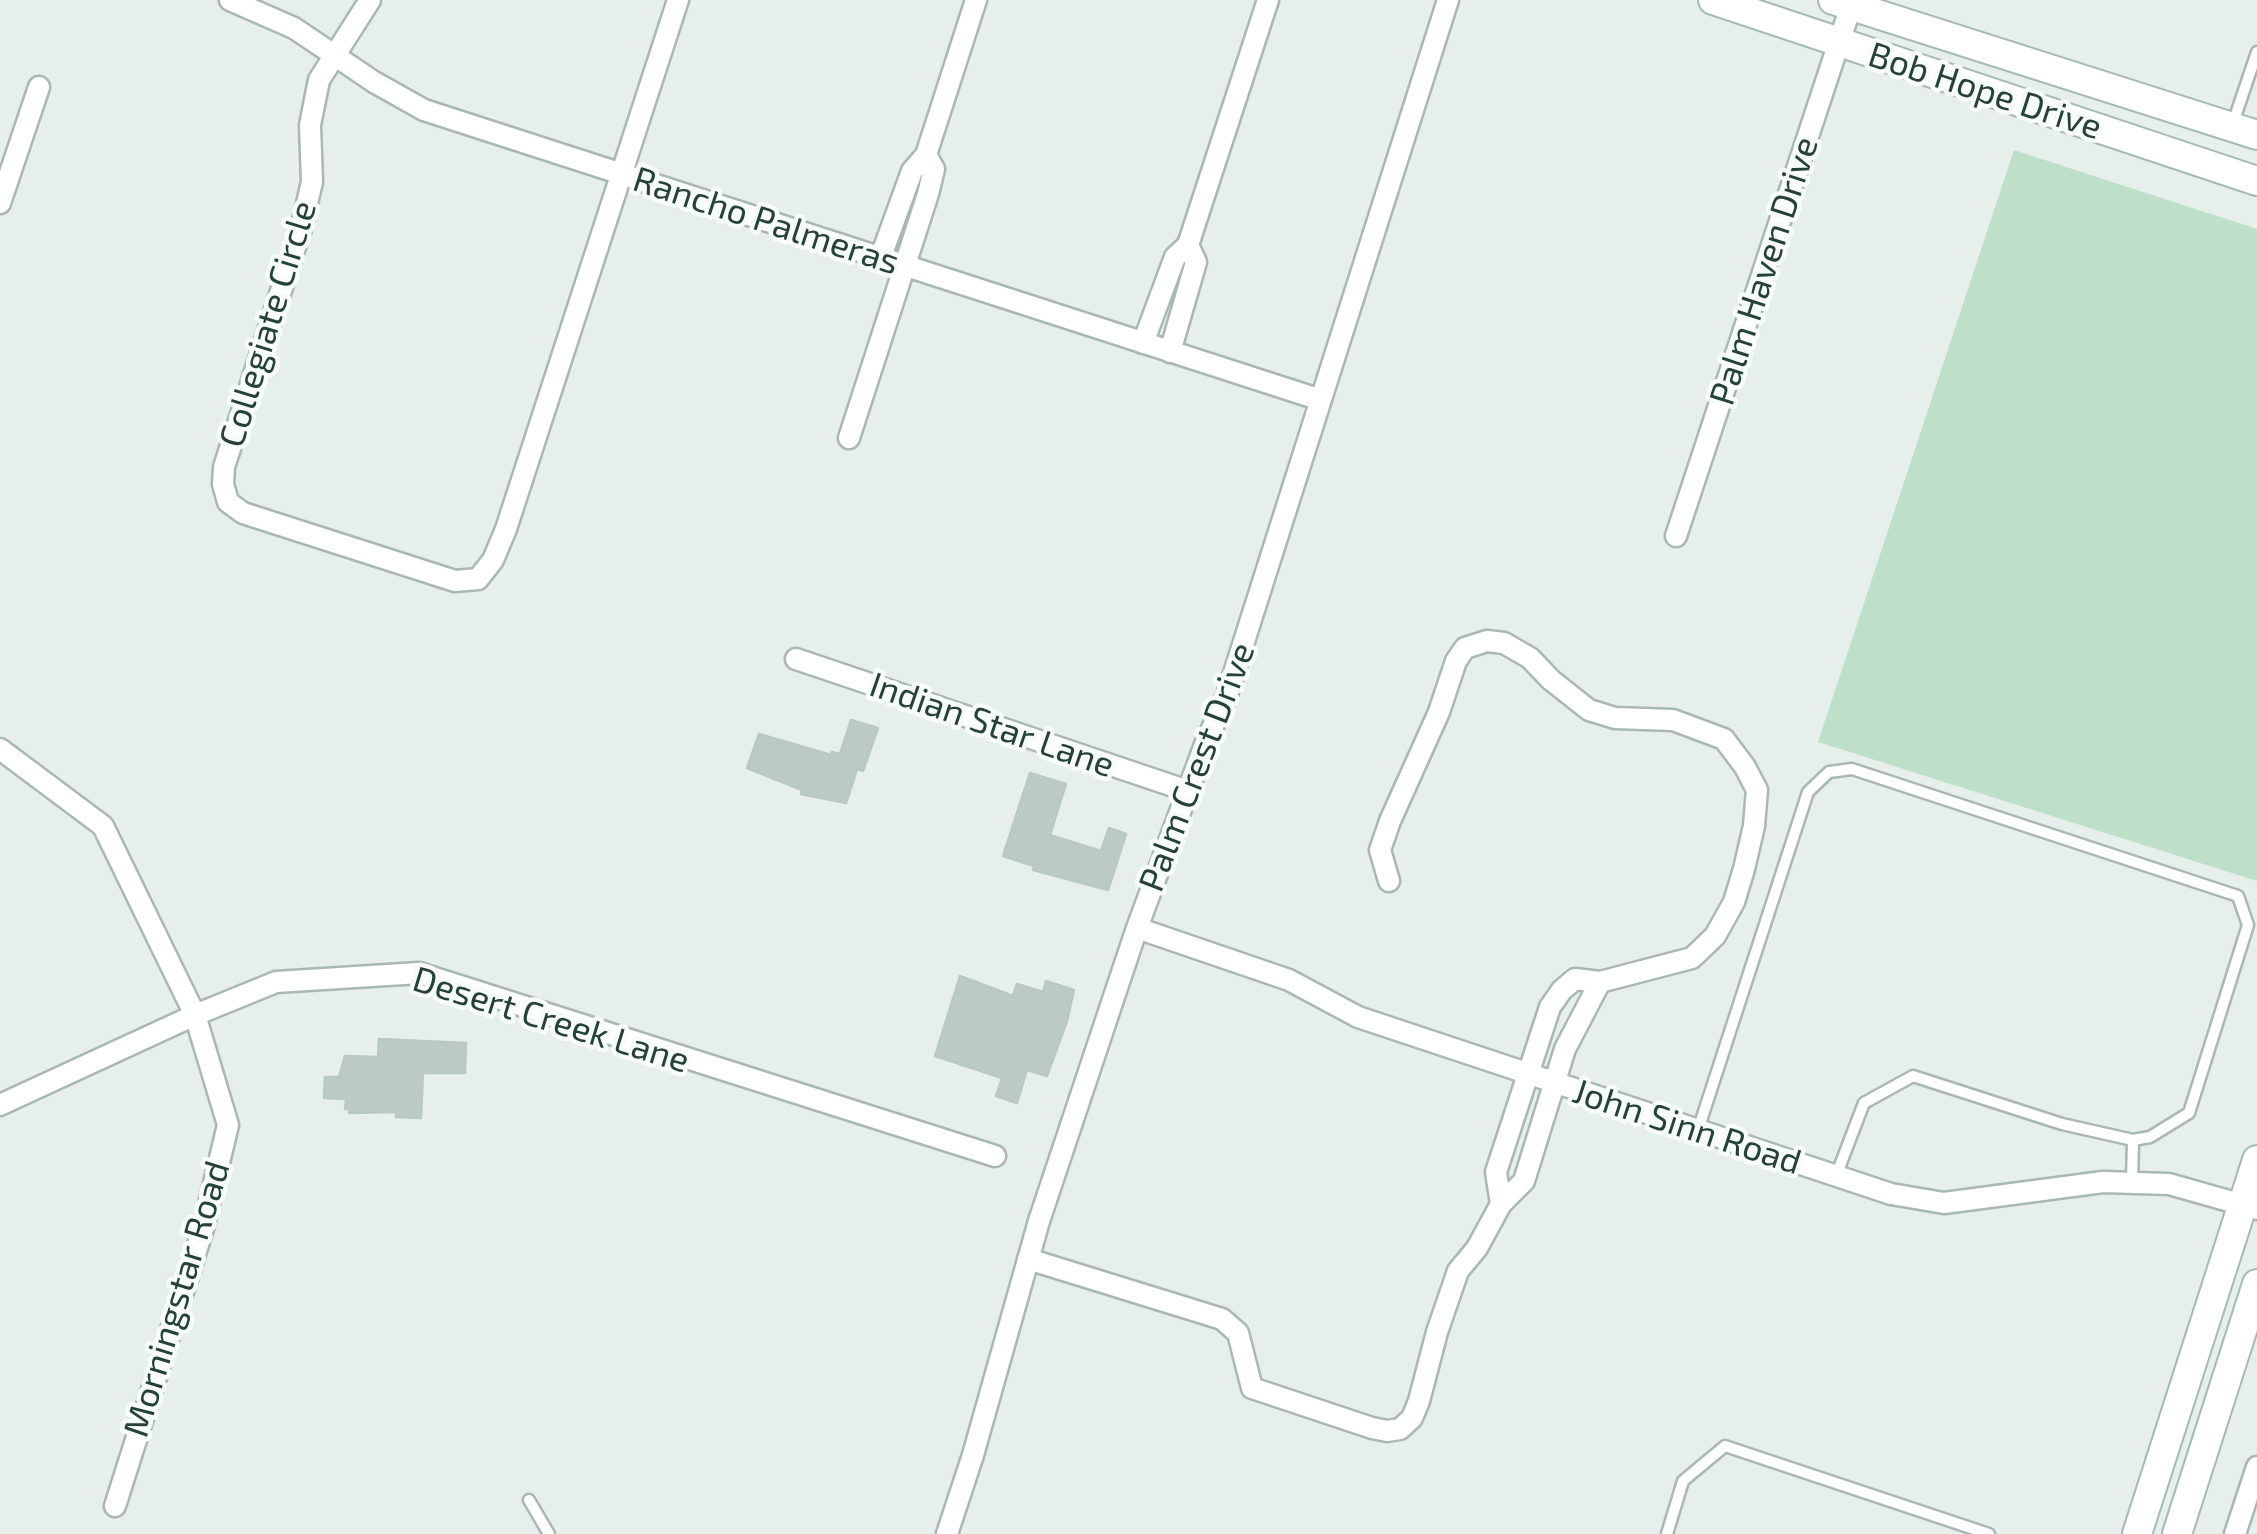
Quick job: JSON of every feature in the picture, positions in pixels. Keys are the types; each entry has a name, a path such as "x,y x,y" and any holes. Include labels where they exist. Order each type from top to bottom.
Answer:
{"main road":[{"name":"Bob Hope Drive","path":"1714,0 2257,181"},
{"name":"Bob Hope Drive","path":"1842,3 2244,131"},
{"path":"2137,1534 2250,1207 2257,1160"},
{"path":"2178,1534 2257,1284"}],"street":[{"name":"Rancho Palmeras","path":"230,0 294,28 424,110 1321,400"},
{"path":"333,54 370,0"},
{"path":"622,174 678,0"},
{"path":"880,259 912,170 926,155 976,0"},
{"path":"1142,343 1176,257 1188,245 1268,0"},
{"name":"Palm Crest Drive","path":"947,1534 1028,1259 1137,928 1228,695 1448,0"},
{"name":"Palm Haven Drive","path":"1676,536 1839,44 1842,3"},
{"name":"Collegiate Circle","path":"333,54 319,80 310,125 312,182 302,229 224,467 228,502 243,513 455,582 478,579 493,560 506,529 622,174"},
{"path":"2,194 40,87"},
{"path":"849,438 934,169 926,155"},
{"path":"902,195 925,202"},
{"path":"1170,352 1196,262 1188,245"},
{"path":"1166,282 1188,289"},
{"path":"1389,881 1380,850 1390,821 1439,712 1456,661 1465,648 1487,641 1504,644 1530,658 1588,710 1615,718 1674,720 1724,739 1757,790 1754,826 1734,902 1715,936 1692,958 1600,982 1575,979 1549,1010 1496,1172 1501,1204"},
{"name":"Indian Star Lane","path":"796,659 1188,791"},
{"name":"Morningstar Road","path":"0,749 103,826 196,1015 228,1125 203,1229 115,1506"},
{"name":"John Sinn Road","path":"1137,928 1288,980 1358,1018 1891,1194 1944,1203 2103,1182 2169,1184 2250,1207"},
{"name":"Desert Creek Lane","path":"0,1105 276,982 420,974 995,1156"},
{"path":"1028,1259 1222,1319 1238,1333 1252,1388 1372,1428 1400,1429 1412,1418 1419,1401 1458,1271 1477,1248 1501,1204 1524,1182 1565,1048 1600,982"},
{"path":"2235,1534 2257,1467"}],"lane":[{"path":"2244,131 2257,52"},
{"path":"1698,1131 1808,792 1829,772 1852,769 2238,896 2248,924 2188,1113 2150,1137 2132,1140 2062,1124 1913,1076 1864,1103 1836,1176"},
{"path":"1549,1010 1578,1025"},
{"path":"2132,1140 2132,1183"},
{"path":"1503,1152 1531,1160"},
{"path":"1667,1534 1684,1482 1726,1446 1989,1534"},
{"path":"529,1500 549,1534"}],"green space":[{"path":"2014,150 2257,229 2257,881 1818,742"}],"building":[{"path":"851,720 878,728 863,771 857,769 846,803 801,794 802,790 747,768 759,734 831,755 840,754"},
{"path":"1030,773 1066,784 1050,835 1101,851 1109,828 1126,834 1108,890 1033,870 1034,866 1003,856"},
{"path":"960,976 1013,996 1017,984 1043,992 1046,981 1074,990 1047,1076 1027,1070 1017,1103 996,1096 1002,1078 935,1056"},
{"path":"379,1039 466,1043 465,1073 423,1073 421,1118 396,1117 396,1112 349,1113 345,1109 346,1099 324,1098 325,1077 339,1077 345,1056 378,1057"}]}
